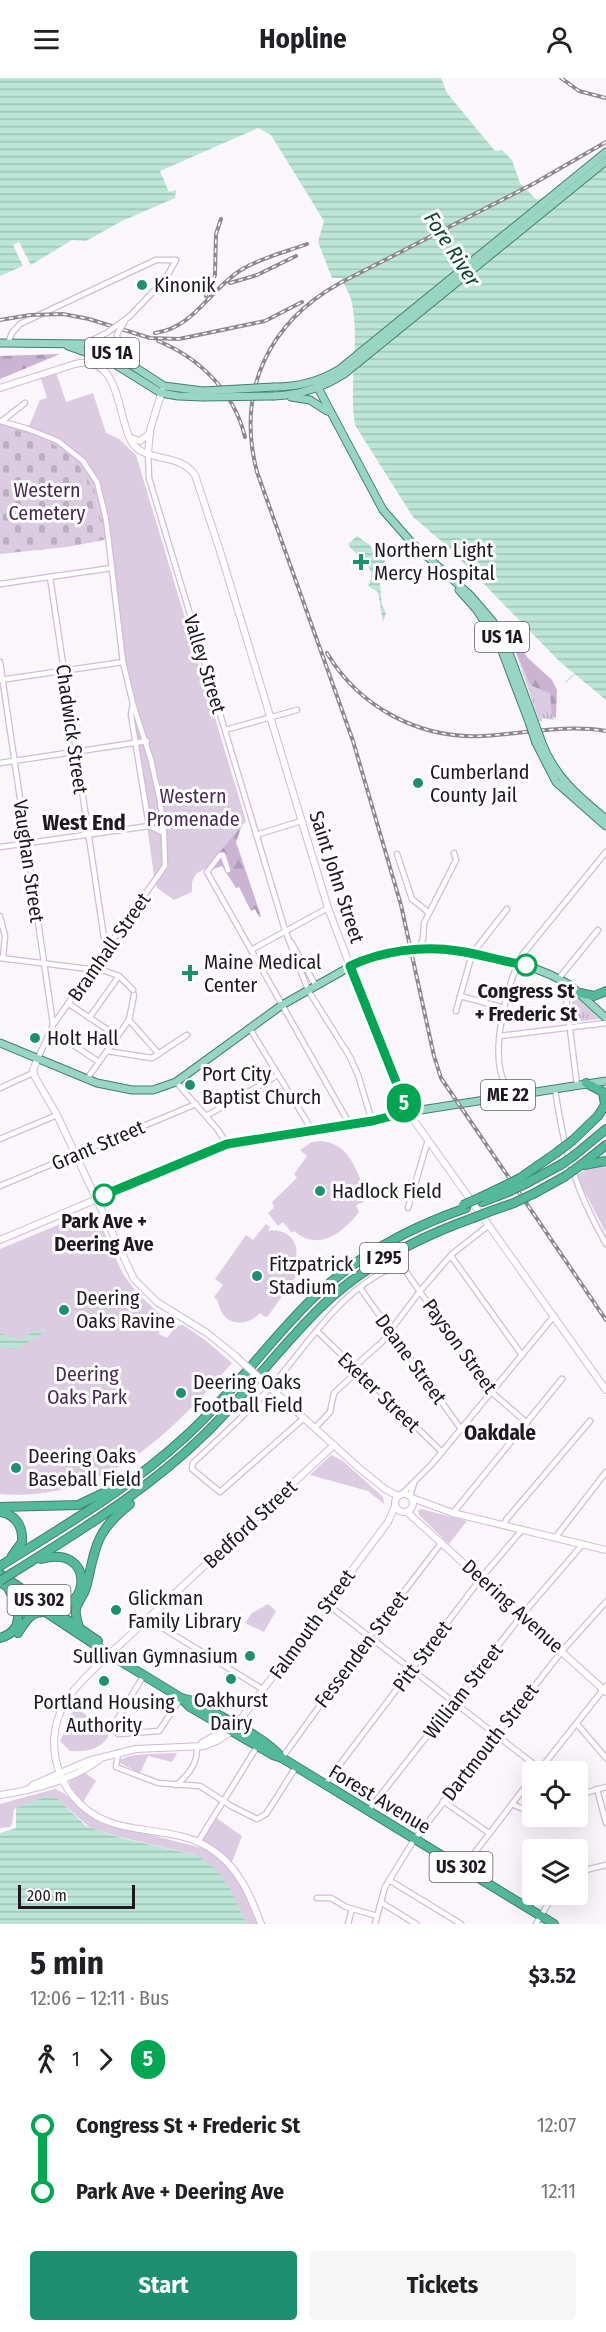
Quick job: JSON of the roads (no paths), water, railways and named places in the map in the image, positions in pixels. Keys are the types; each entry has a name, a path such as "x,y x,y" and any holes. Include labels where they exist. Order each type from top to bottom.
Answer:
{"highway":[{"path":"580,993 594,996 606,991"},
{"path":"522,1181 573,1140 598,1116 605,1105 603,1092 582,1084"},
{"name":"I 295","path":"2,1565 92,1509 142,1473 204,1419 301,1310 328,1285 386,1242 433,1219 562,1164 606,1129"},
{"name":"I 295","path":"2,1584 14,1572 115,1509 181,1456 232,1407 309,1320 341,1289 370,1267 439,1231 533,1194 581,1166 606,1145"},
{"path":"581,1166 606,1161"},
{"path":"79,1627 75,1608 87,1585 99,1537 115,1516 178,1464 181,1456"},
{"path":"0,1507 78,1505 142,1473"},
{"path":"0,1512 15,1518 22,1534 18,1549 2,1565"},
{"path":"0,1643 10,1640 18,1633 30,1615 46,1608 62,1607 72,1601 81,1589 80,1570 70,1559 61,1556 32,1561"},
{"name":"Forest Avenue","path":"0,1574 143,1674 181,1698 193,1701 231,1729 259,1743 368,1812 463,1868 539,1920 554,1924"},
{"path":"0,1638 15,1630 20,1614 16,1602 2,1584"},
{"name":"Forest Avenue","path":"2,1584 79,1627 111,1653"}],"main road":[{"path":"278,396 327,380 590,168 606,152"},
{"path":"590,168 606,160"},
{"name":"US 1A","path":"4,343 83,343 110,352 141,372 163,390"},
{"name":"US 1A","path":"52,343 98,355 163,390 203,394 278,396 310,400 331,414"},
{"path":"0,388 75,364 85,362 95,364 110,377 129,435 137,449 148,454"},
{"name":"US 1A","path":"203,394 316,384 383,510 412,543 470,595 501,635 548,764 559,780 606,826"},
{"name":"Valley Street","path":"148,454 150,433 163,390"},
{"path":"129,435 134,440 140,441 150,433"},
{"name":"Saint John Street","path":"148,454 178,461 188,467 197,479 328,908 408,1112 606,1390"},
{"name":"US 1A","path":"559,780 606,819"},
{"path":"0,1043 104,1084 146,1091 160,1089 176,1082 282,1005 350,966 381,955 431,949 452,950 526,965 561,980 580,993 606,1018"},
{"path":"33,1073 38,1058"},
{"name":"Deering Avenue","path":"33,1073 57,1115 129,1272 138,1285 157,1302 207,1333 232,1353 605,1689"},
{"name":"ME 22","path":"0,1240 227,1144 350,1125 408,1112 606,1081"},
{"name":"Bedford Street","path":"60,1776 54,1747 56,1725 73,1691 334,1445"},
{"path":"411,1497 451,1512 504,1526 582,1545 605,1548"},
{"path":"403,1505 411,1497"},
{"path":"403,1505 411,1497"},
{"path":"403,1505 451,1512"},
{"name":"Falmouth Street","path":"231,1729 264,1690 388,1521 403,1505"},
{"path":"0,1795 29,1789 88,1761 146,1748 197,1746 231,1729"},
{"path":"60,1776 73,1798 99,1818 120,1825 198,1842 222,1857 239,1876 250,1894 261,1924"}],"street":[{"path":"4,343 20,324 156,260 176,260 166,278 130,316 117,334 118,347 141,372"},
{"path":"83,343 91,342 130,316"},
{"path":"1,421 25,403"},
{"path":"0,848 149,826 162,815 147,741 133,704 123,662 100,492 93,474 71,450 52,438 1,421"},
{"name":"Valley Street","path":"148,454 149,478 285,930 289,940 294,944 312,988 358,1075 372,1121"},
{"path":"0,584 112,568"},
{"name":"Chadwick Street","path":"50,577 106,952"},
{"name":"Vaughan Street","path":"0,662 53,1025"},
{"path":"1,680 123,662"},
{"path":"133,704 131,715 149,826"},
{"path":"225,730 297,710"},
{"path":"0,763 147,741"},
{"name":"Bramhall Street","path":"38,1058 53,1025 165,866 162,815"},
{"path":"256,835 301,821"},
{"path":"149,826 164,833"},
{"path":"517,1094 508,1088 504,1079 500,1061 500,1036 517,964 606,852"},
{"path":"418,950 423,939 424,923 428,912 456,860 454,853"},
{"path":"397,854 412,899 428,912"},
{"path":"228,870 223,855 220,855 207,872 350,1125"},
{"path":"251,950 328,908"},
{"path":"456,1011 472,954 507,909"},
{"path":"0,916 5,938 1,958 44,962 119,976 133,993 129,1020 87,1079"},
{"path":"582,1084 561,980 598,930"},
{"path":"423,939 431,949"},
{"path":"89,1018 119,976"},
{"path":"460,996 505,1008"},
{"path":"69,1004 117,1036"},
{"path":"129,1020 159,1054"},
{"path":"500,1036 606,1023"},
{"path":"249,1029 312,1130"},
{"path":"52,1031 99,1062"},
{"path":"107,1051 145,1058 156,1057 187,1035"},
{"path":"0,1088 33,1073"},
{"path":"206,1116 278,1075"},
{"path":"176,1082 227,1144"},
{"path":"555,1089 562,1134 574,1180 606,1244"},
{"name":"Grant Street","path":"0,1186 196,1104"},
{"path":"0,1139 57,1115"},
{"path":"408,1208 428,1140"},
{"path":"315,1428 330,1412 334,1393 391,1331 420,1291 451,1256 489,1225"},
{"path":"451,1256 522,1355"},
{"name":"Payson Street","path":"360,1288 398,1265 402,1266 491,1393 527,1423"},
{"path":"303,1418 220,1492 192,1469 191,1466 270,1388 332,1313 360,1288"},
{"name":"Deane Street","path":"360,1288 461,1429"},
{"name":"Falmouth Street","path":"403,1505 414,1481 442,1452 554,1317"},
{"name":"Exeter Street","path":"317,1331 442,1452"},
{"path":"451,1512 562,1379"},
{"path":"504,1526 506,1520 590,1422"},
{"path":"555,1538 606,1472"},
{"name":"Falmouth Street","path":"411,1497 414,1481"},
{"name":"Pitt Street","path":"324,1785 481,1578 522,1530"},
{"name":"Fessenden Street","path":"282,1758 370,1636 442,1542"},
{"name":"William Street","path":"368,1812 522,1615 582,1545"},
{"name":"Dartmouth Street","path":"375,1924 385,1887 414,1839 562,1651 606,1602"},
{"path":"327,1604 530,1761"},
{"path":"148,1619 264,1690"},
{"path":"143,1674 112,1728 118,1734 159,1731 181,1698"},
{"path":"548,1761 605,1689"},
{"path":"577,1724 606,1758"},
{"path":"198,1842 259,1743"},
{"path":"176,1785 189,1774 198,1755 197,1746"},
{"path":"118,1753 116,1767 151,1781 200,1786"},
{"path":"189,1774 200,1786 257,1819 264,1817 296,1767"},
{"path":"588,1791 606,1787"},
{"path":"597,1789 606,1823"},
{"path":"463,1868 522,1791"},
{"path":"443,1801 489,1833"},
{"path":"512,1804 522,1808"},
{"path":"588,1870 606,1865"},
{"path":"389,1880 461,1924"},
{"path":"318,1898 331,1898 352,1909 377,1916"},
{"path":"382,1903 416,1924"},
{"path":"539,1920 548,1905"},
{"path":"348,1924 352,1909"}],"water":[{"name":"Fore River","path":"0,78 441,78 447,93 495,151 502,150 512,160 520,183 537,200 606,167 606,700 559,661 447,546 413,517 355,425 353,394 355,330 351,299 341,278 332,278 318,242 324,221 271,135 258,128 160,171 169,192 176,190 175,198 122,221 86,241 72,240 31,265 19,242 13,245 23,266 0,276"},
{"path":"357,536 370,545 374,553 383,554 386,558 379,575 382,605 386,613 383,622 378,592 368,586 371,579 369,568 348,544"},
{"path":"48,1330 16,1349 0,1347 0,1333 19,1340 35,1331"},
{"path":"47,1796 58,1799 86,1826 121,1838 196,1855 217,1870 230,1889 247,1924 0,1924 0,1833 16,1828 16,1808"}],"waterway":[{"path":"566,682 573,675"}],"railway":[{"path":"561,78 579,91 606,98"},
{"path":"606,142 533,184 340,283 315,299 294,318 277,339 264,362 255,387 251,414 252,442 257,472 353,741 401,905 434,1056 441,1078 606,1320"},
{"path":"206,296 215,275 216,234 221,219"},
{"path":"155,333 181,324 241,270 307,244"},
{"path":"230,283 257,275 296,256"},
{"path":"0,320 30,315 63,314 89,319 150,338 179,339 265,321 302,302"},
{"path":"158,341 188,357 213,378 233,405 245,437"},
{"path":"327,653 340,672 373,704 393,716 436,732 459,736 482,736 560,729 606,731"}],"place":[{"name":"Kinonik","path":"142,285"},
{"name":"Northern Light Mercy Hospital","path":"361,562"},
{"name":"Cumberland County Jail","path":"418,783"},
{"name":"Congress St + Frederic St","path":"526,965"},
{"name":"Maine Medical Center","path":"190,973"},
{"name":"Holt Hall","path":"35,1038"},
{"name":"Port City Baptist Church","path":"190,1085"},
{"name":"Hadlock Field","path":"320,1191"},
{"name":"Park Ave + Deering Ave","path":"104,1195"},
{"name":"Fitzpatrick Stadium","path":"257,1276"},
{"name":"Deering Oaks Ravine","path":"64,1310"},
{"name":"Deering Oaks Football Field","path":"181,1393"},
{"name":"Deering Oaks Baseball Field","path":"16,1468"},
{"name":"Glickman Family Library","path":"116,1610"},
{"name":"Sullivan Gymnasium","path":"250,1656"},
{"name":"Oakhurst Dairy","path":"231,1679"},
{"name":"Portland Housing Authority","path":"104,1681"}],"district":[{"name":"West End","path":"84,822"},
{"name":"Oakdale","path":"500,1433"}],"park label":[{"name":"Western Cemetery","path":"47,502"},
{"name":"Western Promenade","path":"193,808"},
{"name":"Deering Oaks Park","path":"87,1386"}]}
